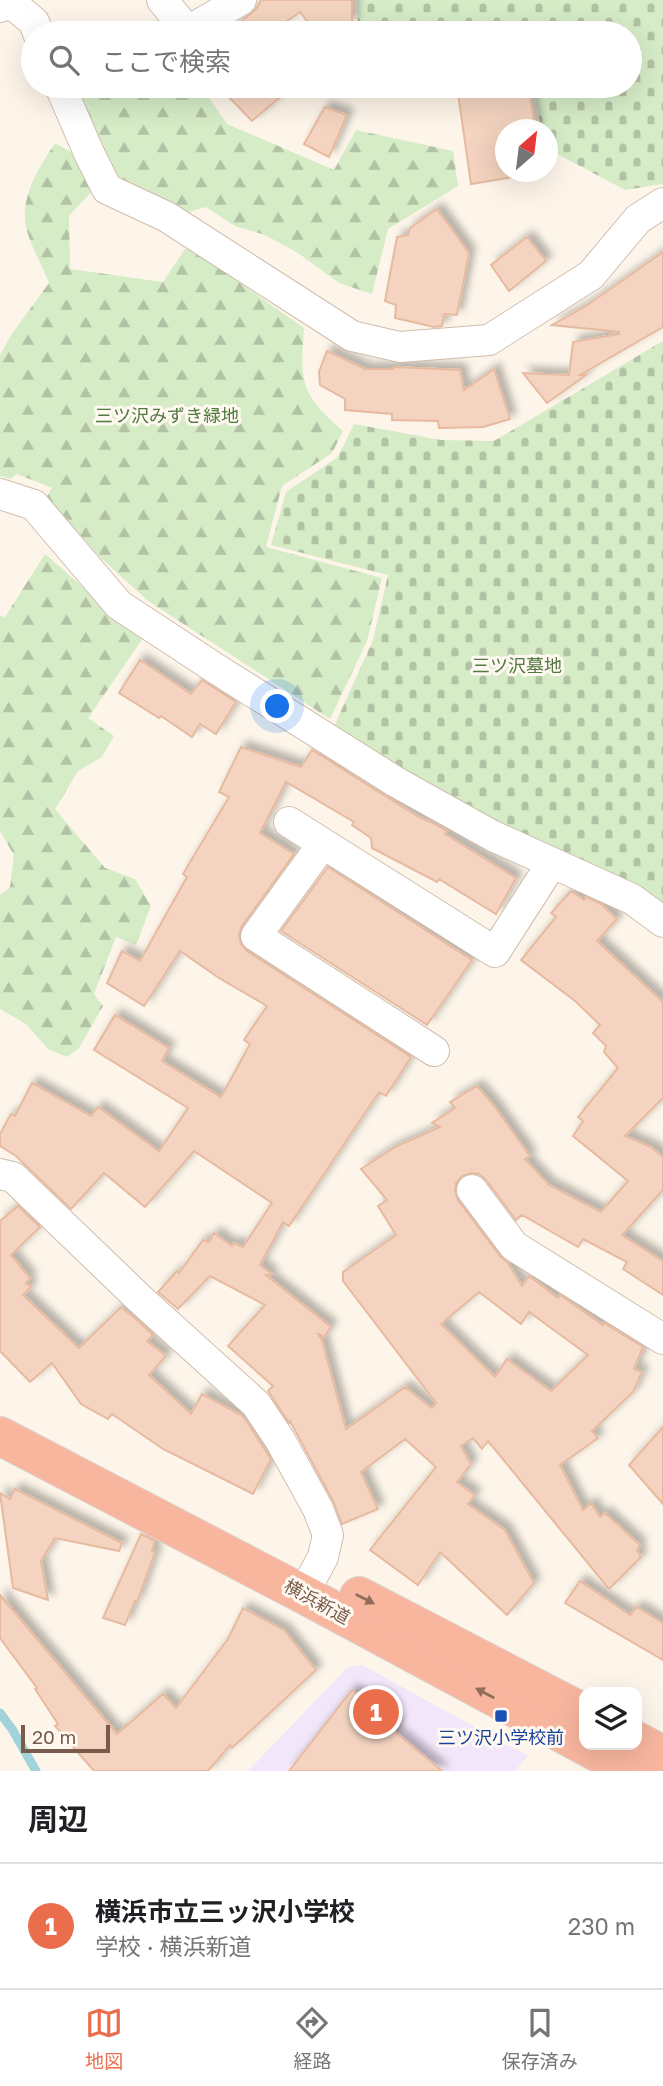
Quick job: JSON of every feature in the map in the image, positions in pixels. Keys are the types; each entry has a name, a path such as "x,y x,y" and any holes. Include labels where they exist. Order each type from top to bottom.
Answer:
{"highway":[{"name":"横浜新道","path":"0,1409 632,1771"},
{"name":"横浜新道","path":"0,1436 579,1711"},
{"path":"642,1744 663,1755"}],"street":[{"path":"162,0 180,21"},
{"path":"205,21 241,0"},
{"path":"0,7 11,3 33,21"},
{"path":"65,98 107,189 167,217 352,336 400,347 489,340 591,275 638,219 663,203"},
{"path":"0,494 34,505 119,605 396,782 493,836 632,899 663,922"},
{"path":"289,822 495,952 552,863"},
{"path":"322,845 256,936 434,1051"},
{"path":"0,1174 13,1177 256,1404 312,1497 328,1535 323,1556 309,1584"},
{"path":"472,1190 514,1246 663,1339"}],"shaded area":[{"path":"362,1665 528,1756 515,1771 248,1771 348,1667"}],"green space":[{"path":"357,0 663,0 663,184 625,190 558,154 558,119 539,119 535,98 642,98 642,21 358,21"},
{"path":"79,98 209,98 227,124 334,170 356,130 453,151 458,186 388,229 372,294 339,283 298,253 265,235 235,226 206,207 185,213 113,177"},
{"name":"三ツ沢みずき緑地","path":"55,143 80,157 93,190 69,216 70,269 163,282 187,246 304,328 302,362 306,386 318,407 343,431 332,453 282,486 266,547 382,578 367,641 330,719 148,601 101,558 46,498 52,488 17,474 10,479 0,476 0,355 11,335 49,283 27,231 25,207 32,184"},
{"name":"三ツ沢墓地","path":"663,341 663,910 554,858 332,731 373,640 388,575 271,545 286,492 338,457 354,424 441,440 494,441"},
{"path":"45,554 115,615 146,634 88,718 114,736 102,757 78,771 55,809 105,868 135,879 151,906 136,945 116,937 94,994 103,1006 79,1048 67,1057 48,1049 26,1024 0,1009 0,895 10,887 14,855 0,831 0,616 5,617"}],"building":[{"path":"261,0 352,0 352,21 307,21 300,12 287,21 242,21 256,9"},
{"path":"230,98 279,98 252,121"},
{"path":"459,98 530,98 534,119 495,119 495,180 471,184"},
{"path":"325,107 347,115 329,157 304,144"},
{"path":"437,209 469,253 457,315 444,314 442,326 434,327 395,318 396,305 385,301 397,237 408,235 410,228"},
{"path":"527,237 546,261 509,291 491,265"},
{"path":"663,252 663,327 580,375 586,375 547,403 523,373 569,375 573,342 619,334 552,325 586,306"},
{"path":"327,351 365,369 393,367 460,370 464,390 494,369 510,419 483,427 439,428 438,421 392,420 392,414 345,410 345,399 320,385 319,372"},
{"path":"140,660 191,694 202,680 236,702 216,734 200,724 192,737 119,693"},
{"path":"241,747 301,767 312,750 419,817 447,831 445,834 516,878 496,914 439,879 437,882 372,848 371,838 352,825 354,822 286,782 260,833 294,854 242,926 239,935 241,944 247,951 411,1057 386,1096 379,1092 289,1226 283,1222 260,1265 272,1274 266,1275 331,1327 324,1337 317,1333 322,1340 346,1429 405,1387 432,1408 436,1403 343,1281 343,1272 396,1235 378,1206 387,1200 361,1169 395,1147 440,1127 432,1123 455,1108 450,1102 477,1086 530,1156 525,1159 549,1185 601,1212 628,1181 573,1136 583,1121 578,1117 618,1068 604,1052 606,1046 593,1033 600,1025 575,1001 521,960 556,917 551,913 571,891 584,900 586,897 601,904 617,919 597,941 663,1002 663,1098 625,1136 651,1147 663,1157 663,1190 622,1235 663,1261 663,1295 623,1269 627,1262 583,1239 578,1247 522,1215 516,1220 479,1174 462,1176 456,1183 455,1191 458,1200 508,1263 522,1286 529,1276 558,1298 560,1295 603,1325 604,1323 643,1347 634,1369 642,1372 633,1392 592,1431 598,1438 560,1465 583,1510 591,1503 600,1517 605,1513 640,1545 637,1551 641,1557 609,1589 488,1441 482,1449 473,1438 461,1446 471,1464 457,1482 475,1495 468,1504 505,1530 534,1583 507,1615 440,1552 418,1585 370,1550 436,1467 405,1439 361,1472 378,1509 342,1524 333,1501 290,1421 289,1423 268,1391 273,1386 228,1346 265,1305 210,1276 178,1309 158,1292 177,1271 179,1273 203,1240 209,1242 214,1233 232,1246 234,1243 243,1247 272,1203 194,1151 145,1207 104,1173 71,1209 16,1156 0,1146 0,1134 11,1114 15,1116 32,1083 91,1116 98,1107 159,1151 188,1108 94,1050 115,1015 169,1048 162,1061 221,1097 250,1044 244,1040 267,1006 180,951 144,1006 107,983 122,951 140,961 187,877 183,874 229,797 219,792","holes":["479,1292 521,1324 529,1312 588,1355 551,1391 507,1359 495,1377 441,1324"]},
{"path":"328,867 472,960 427,1025 281,931"},
{"path":"18,1206 40,1227 11,1255 30,1278 26,1283 31,1287 23,1295 79,1348 121,1307 136,1319 153,1335 147,1341 166,1356 149,1375 191,1414 202,1394 243,1416 271,1459 253,1494 163,1449 112,1414 108,1419 81,1404 52,1363 30,1382 0,1351 0,1221"},
{"path":"663,1427 663,1504 629,1465"},
{"path":"15,1489 122,1543 119,1551 55,1538 41,1561 48,1600 13,1588 0,1493 10,1499"},
{"path":"141,1534 155,1541 152,1551 155,1552 137,1602 135,1601 125,1625 103,1618"},
{"path":"580,1581 630,1615 637,1607 663,1623 663,1660 565,1603"},
{"path":"0,1595 117,1734 163,1694 176,1708 228,1639 243,1608 284,1630 316,1670 232,1748 230,1745 208,1771 94,1771 55,1726 58,1724 35,1689 37,1688 0,1638"},
{"path":"352,1690 397,1725 393,1730 442,1771 289,1771"}],"waterway":[{"path":"0,1713 36,1771"}],"place":[{"name":"横浜市立三ッ沢小学校","path":"376,1712"},
{"name":"三ツ沢小学校前","path":"501,1716"}]}
